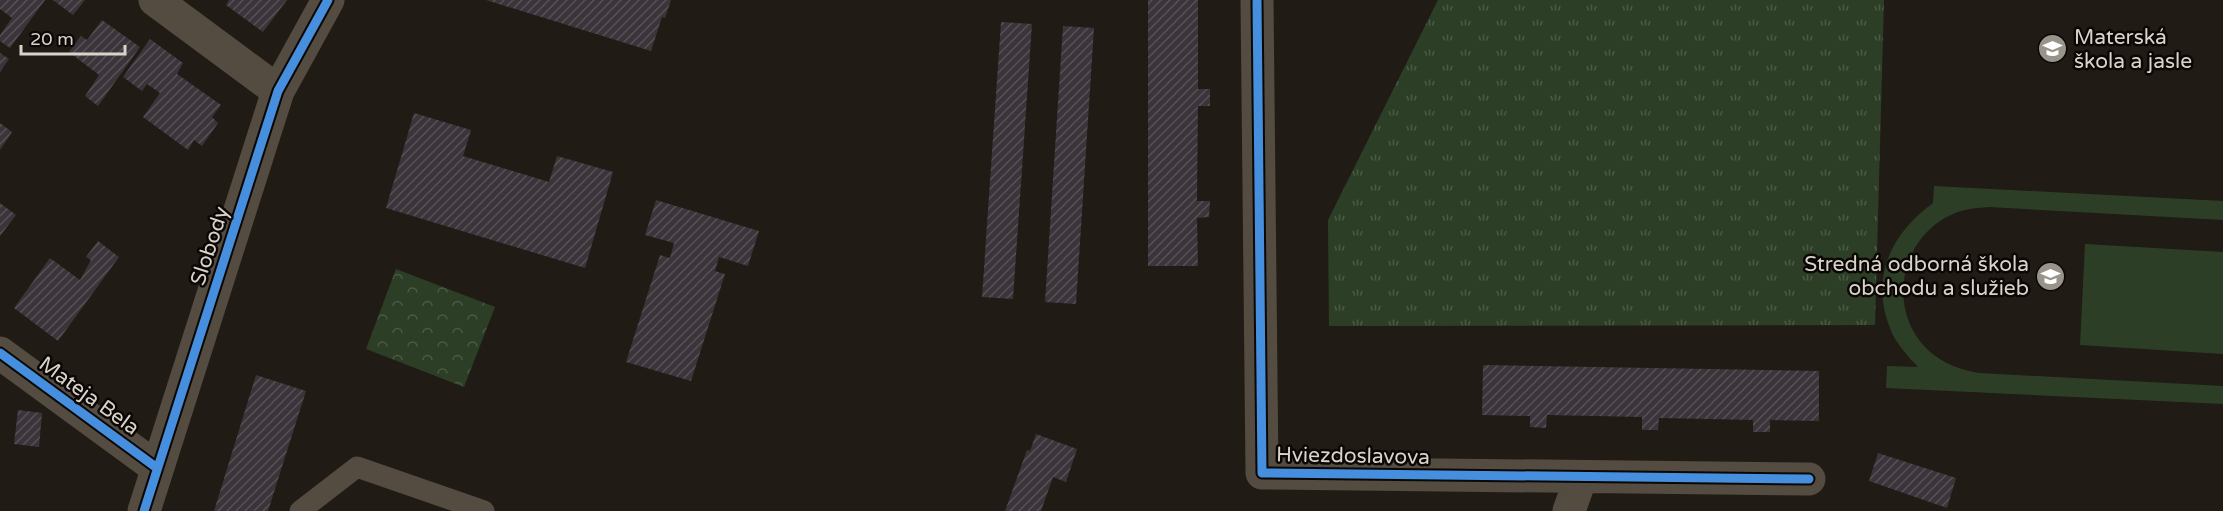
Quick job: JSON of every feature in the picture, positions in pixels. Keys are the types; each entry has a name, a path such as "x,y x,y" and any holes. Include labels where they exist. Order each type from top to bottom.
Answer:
{"street":[{"path":"155,0 279,91"},
{"name":"Slobody","path":"144,511 279,91 328,0"},
{"name":"Hviezdoslavova","path":"1257,0 1262,474 1809,479"},
{"name":"Mateja Bela","path":"0,353 157,468"},
{"path":"1569,511 1581,477"}],"lane":[{"path":"300,511 357,467 484,511"}],"green space":[{"path":"1438,0 1884,0 1875,325 1329,326 1328,220"},
{"path":"1934,186 2223,201 2223,220 1989,207 1961,211 1935,225 1920,240 1910,257 1903,297 1907,316 1915,335 1935,356 1959,368 1979,373 2223,386 2223,404 1886,388 1887,366 1918,367 1900,347 1885,314 1883,277 1887,260 1905,230 1933,203"},
{"path":"2085,244 2223,252 2223,354 2080,345"},
{"path":"396,269 495,307 464,387 366,349"}],"building":[{"path":"0,0 45,0 10,48 0,41 0,35 12,18 0,9"},
{"path":"53,0 85,0 73,15"},
{"path":"229,0 287,0 263,32 226,5"},
{"path":"486,0 671,0 665,18 662,17 651,51"},
{"path":"1148,0 1198,0 1198,89 1210,89 1210,106 1198,106 1197,201 1210,201 1209,217 1197,218 1198,266 1148,266"},
{"path":"102,20 140,47 98,106 85,96 99,75 69,52 81,36 87,40"},
{"path":"1001,22 1032,24 1013,299 982,297"},
{"path":"1063,26 1094,28 1076,304 1045,302"},
{"path":"150,39 183,63 177,74 221,105 212,117 218,123 202,146 194,140 188,150 143,117 160,93 147,84 142,91 123,77"},
{"path":"0,53 9,59 0,72"},
{"path":"414,113 471,130 463,156 549,182 557,156 613,172 585,268 386,208"},
{"path":"0,123 12,132 0,150"},
{"path":"656,200 759,231 748,266 719,257 715,271 725,274 691,381 626,362 660,255 670,258 674,243 645,235"},
{"path":"0,203 16,215 0,236"},
{"path":"98,241 119,257 58,341 14,308 50,258 80,280 91,260 86,257"},
{"path":"1483,365 1819,371 1819,421 1770,420 1770,432 1753,432 1753,420 1659,418 1658,430 1642,430 1642,417 1547,415 1546,428 1530,427 1530,416 1482,415"},
{"path":"256,375 306,391 268,511 214,511"},
{"path":"18,410 42,413 39,447 14,444"},
{"path":"1036,434 1077,449 1066,482 1053,477 1041,511 1005,511 1027,450 1030,451"},
{"path":"1878,453 1956,478 1947,508 1869,481"}],"cycle path":[{"path":"144,511 278,91 328,0"},
{"path":"1257,0 1262,473 1809,479"},
{"path":"0,353 157,468"}],"place":[{"name":"Materská škola a jasle","path":"2053,49"},
{"name":"Stredná odborná škola obchodu a služieb","path":"2050,276"}]}
